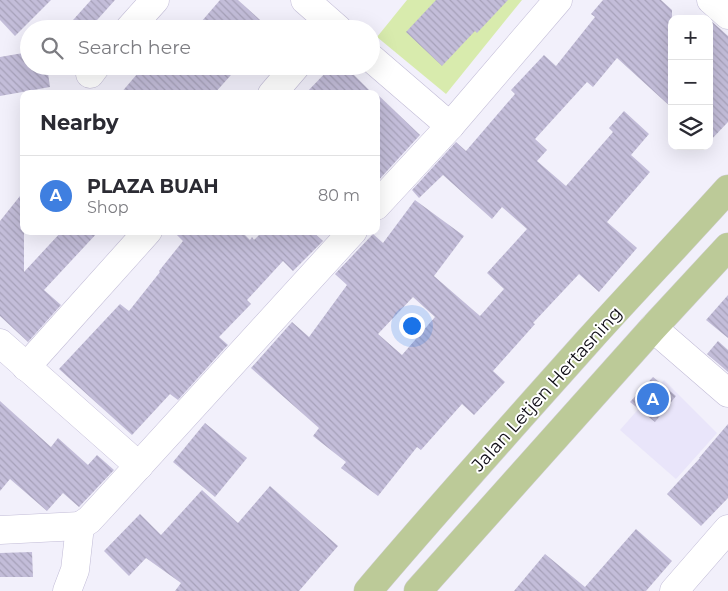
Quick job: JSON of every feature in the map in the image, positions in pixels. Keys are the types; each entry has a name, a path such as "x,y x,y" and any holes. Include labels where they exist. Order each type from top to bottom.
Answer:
{"main road":[{"name":"Jalan Letjen Hertasning","path":"368,591 590,340 728,189"},
{"path":"418,591 728,247"},
{"path":"411,541 440,566"}],"street":[{"path":"137,20 155,0"},
{"path":"305,0 326,20"},
{"path":"380,202 450,126 558,0"},
{"path":"380,66 450,126"},
{"path":"275,90 288,75"},
{"path":"26,367 144,235"},
{"path":"0,530 80,526 95,513 139,466 349,235"},
{"path":"653,328 728,393"},
{"path":"0,343 139,466"},
{"path":"67,591 75,570 80,526"},
{"path":"674,591 728,529"}],"shaded area":[{"path":"664,380 717,433 676,479 620,430"}],"green space":[{"path":"407,0 522,0 446,94 380,39 380,33"}],"building":[{"path":"0,0 51,0 31,20 20,20 20,31 15,36 0,20"},
{"path":"91,0 115,0 97,20 73,20"},
{"path":"220,0 238,0 260,20 203,20"},
{"path":"436,0 508,0 442,66 406,32"},
{"path":"603,0 661,0 672,10 672,15 668,15 668,104 617,58 593,87 587,82 535,139 547,150 537,161 566,186 613,132 609,128 624,111 649,134 631,155 650,172 607,222 637,248 599,292 579,274 533,323 535,324 493,371 505,382 474,415 462,404 421,450 417,447 378,496 341,468 346,462 313,436 319,428 251,368 292,322 309,337 347,285 335,274 372,235 383,243 415,200 464,236 434,276 480,316 504,289 487,273 527,229 502,207 492,219 443,175 419,198 412,190 456,142 466,151 515,94 511,90 544,55 556,66 595,17 591,14","holes":["413,297 435,317 402,355 378,334"]},
{"path":"713,23 728,36 728,122 713,138"},
{"path":"20,54 20,75 48,75 50,87 20,90 20,92 0,96 0,57"},
{"path":"136,75 231,75 218,90 123,90"},
{"path":"323,75 354,75 369,90 309,90"},
{"path":"380,97 420,135 380,179"},
{"path":"20,196 20,235 24,235 24,272 58,235 95,235 44,290 61,305 28,342 0,316 0,221"},
{"path":"177,235 245,235 250,240 252,237 254,240 259,235 316,235 323,241 293,271 283,261 247,300 251,304 219,337 228,345 178,400 170,394 132,435 59,369 120,304 129,311 183,241"},
{"path":"728,295 728,338 706,320"},
{"path":"718,341 728,350 728,372 707,354"},
{"path":"653,377 676,396 655,422 630,402"},
{"path":"0,401 51,447 58,438 88,465 97,455 114,470 79,507 63,493 47,511 10,479 0,491"},
{"path":"205,423 247,458 215,497 173,462"},
{"path":"728,424 728,498 701,526 667,494"},
{"path":"270,486 338,546 299,591 175,591 181,583 146,558 129,576 104,551 140,514 161,535 202,490 238,523"},
{"path":"636,529 672,561 646,591 514,591 545,554 585,587"},
{"path":"32,552 33,577 0,577 0,553"}],"place":[{"name":"PLAZA BUAH","path":"653,399"}]}
